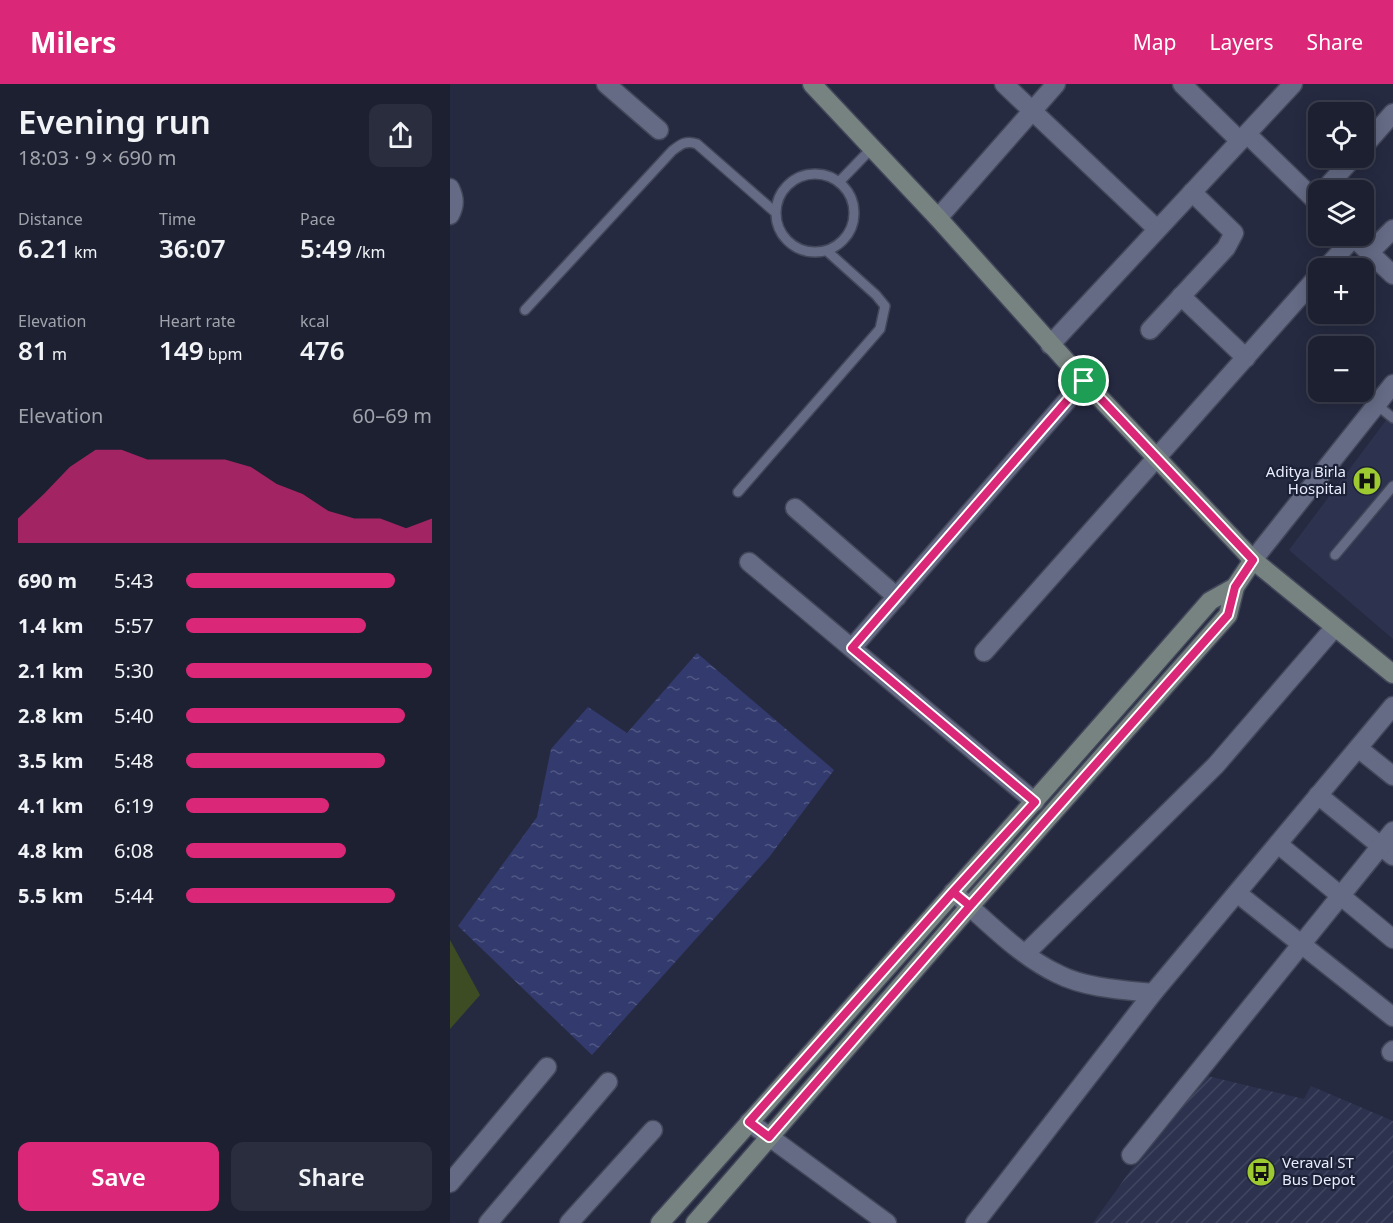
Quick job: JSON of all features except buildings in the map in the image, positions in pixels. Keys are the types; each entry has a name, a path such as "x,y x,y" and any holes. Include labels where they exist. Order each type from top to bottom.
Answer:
{"street":[{"path":"606,84 659,130"},
{"path":"812,84 938,218 1050,345 1253,560 1393,674"},
{"path":"1004,84 1158,229"},
{"path":"938,218 1056,84"},
{"path":"1182,84 1243,137 1308,188"},
{"path":"1050,345 1293,84"},
{"path":"1374,135 1393,113"},
{"path":"1334,180 1344,168"},
{"path":"450,188 454,197 450,215"},
{"path":"1150,330 1226,248 1234,233 1192,192"},
{"path":"1370,252 1393,229"},
{"path":"1334,258 1345,246"},
{"path":"1364,246 1393,275"},
{"path":"984,652 1308,287"},
{"path":"1181,296 1246,358"},
{"path":"852,648 1084,381"},
{"path":"695,1223 970,906 1228,615 1235,587 1253,560 1393,384"},
{"path":"795,508 897,597"},
{"path":"748,562 1035,802"},
{"path":"660,1223 1035,802 1210,601 1235,587"},
{"path":"1026,953 1216,765 1335,627"},
{"path":"975,1223 1153,993 1393,706"},
{"path":"1358,748 1393,776"},
{"path":"1318,795 1387,851"},
{"path":"1131,1155 1340,897 1387,851 1393,831"},
{"path":"1278,844 1393,939"},
{"path":"953,892 1026,953 1059,975 1107,989 1153,993"},
{"path":"1237,893 1393,1017"},
{"path":"450,1183 547,1067"},
{"path":"488,1223 608,1082"},
{"path":"749,1122 886,1223"},
{"path":"569,1223 653,1130"}],"lane":[{"path":"525,310 672,151 682,143 697,144 775,212"},
{"path":"839,182 872,148"},
{"path":"804,175 828,176 839,182 848,191 853,202 853,220 847,237 827,251 806,252 787,242 780,233 775,212 780,194 792,180 804,175"},
{"path":"738,492 880,329 885,306 827,251"},
{"path":"1377,405 1393,418"},
{"path":"1335,555 1393,486"}],"shaded area":[{"name":"Aditya Birla Hospital","path":"1393,411 1393,639 1289,550"},
{"name":"Veraval ST Bus Depot","path":"1199,1074 1304,1099 1311,1086 1393,1121 1393,1223 1093,1223"}],"green space":[{"path":"450,940 480,995 450,1029"}],"water":[{"path":"697,653 834,770 770,856 592,1055 458,926 537,817 551,749 588,707 627,733"}],"place":[{"name":"Aditya Birla Hospital","path":"1367,481"},
{"name":"Veraval ST Bus Depot","path":"1261,1172"}],"route":[{"path":"1084,381 852,648 1035,802 953,892 970,906 769,1137 749,1122 953,892 970,906 1228,615 1235,587 1253,560 1084,381"}]}
